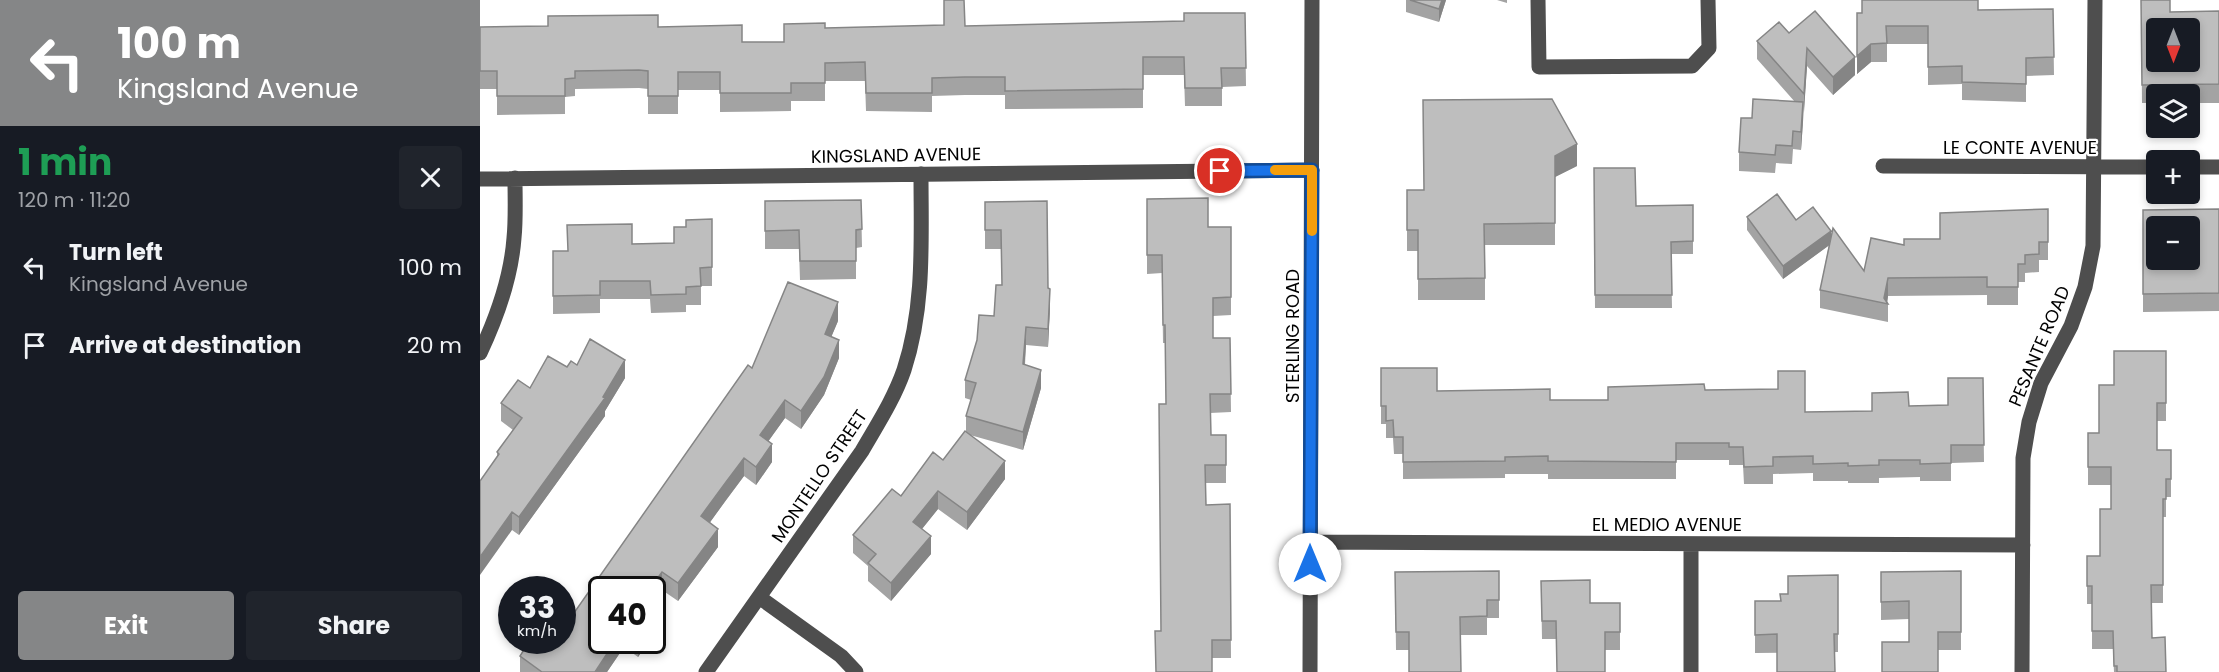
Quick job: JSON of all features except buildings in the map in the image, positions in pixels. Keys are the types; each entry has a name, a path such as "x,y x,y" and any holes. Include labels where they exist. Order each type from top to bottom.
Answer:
{"street":[{"name":"STERLING ROAD","path":"1310,672 1312,0"},
{"path":"1538,0 1539,67 1692,66 1709,48 1708,0"},
{"name":"PESANTE ROAD","path":"2022,672 2023,458 2029,422 2041,382 2071,326 2085,287 2093,246 2095,0"},
{"name":"LE CONTE AVENUE","path":"1883,166 2146,167"},
{"path":"2200,167 2219,167"},
{"name":"KINGSLAND AVENUE","path":"480,179 1312,170"},
{"name":"MONTELLO STREET","path":"706,672 862,452 885,413 904,370 916,326 922,280 921,174"},
{"path":"480,353 496,320 508,280 514,240 516,178"},
{"name":"EL MEDIO AVENUE","path":"1310,542 2023,545"},
{"path":"1691,544 1691,672"},
{"path":"759,597 842,656 856,672"}],"slow traffic":[{"path":"1275,170 1312,170 1312,231"}],"route":[{"path":"1220,171 1312,170 1310,564"}]}
